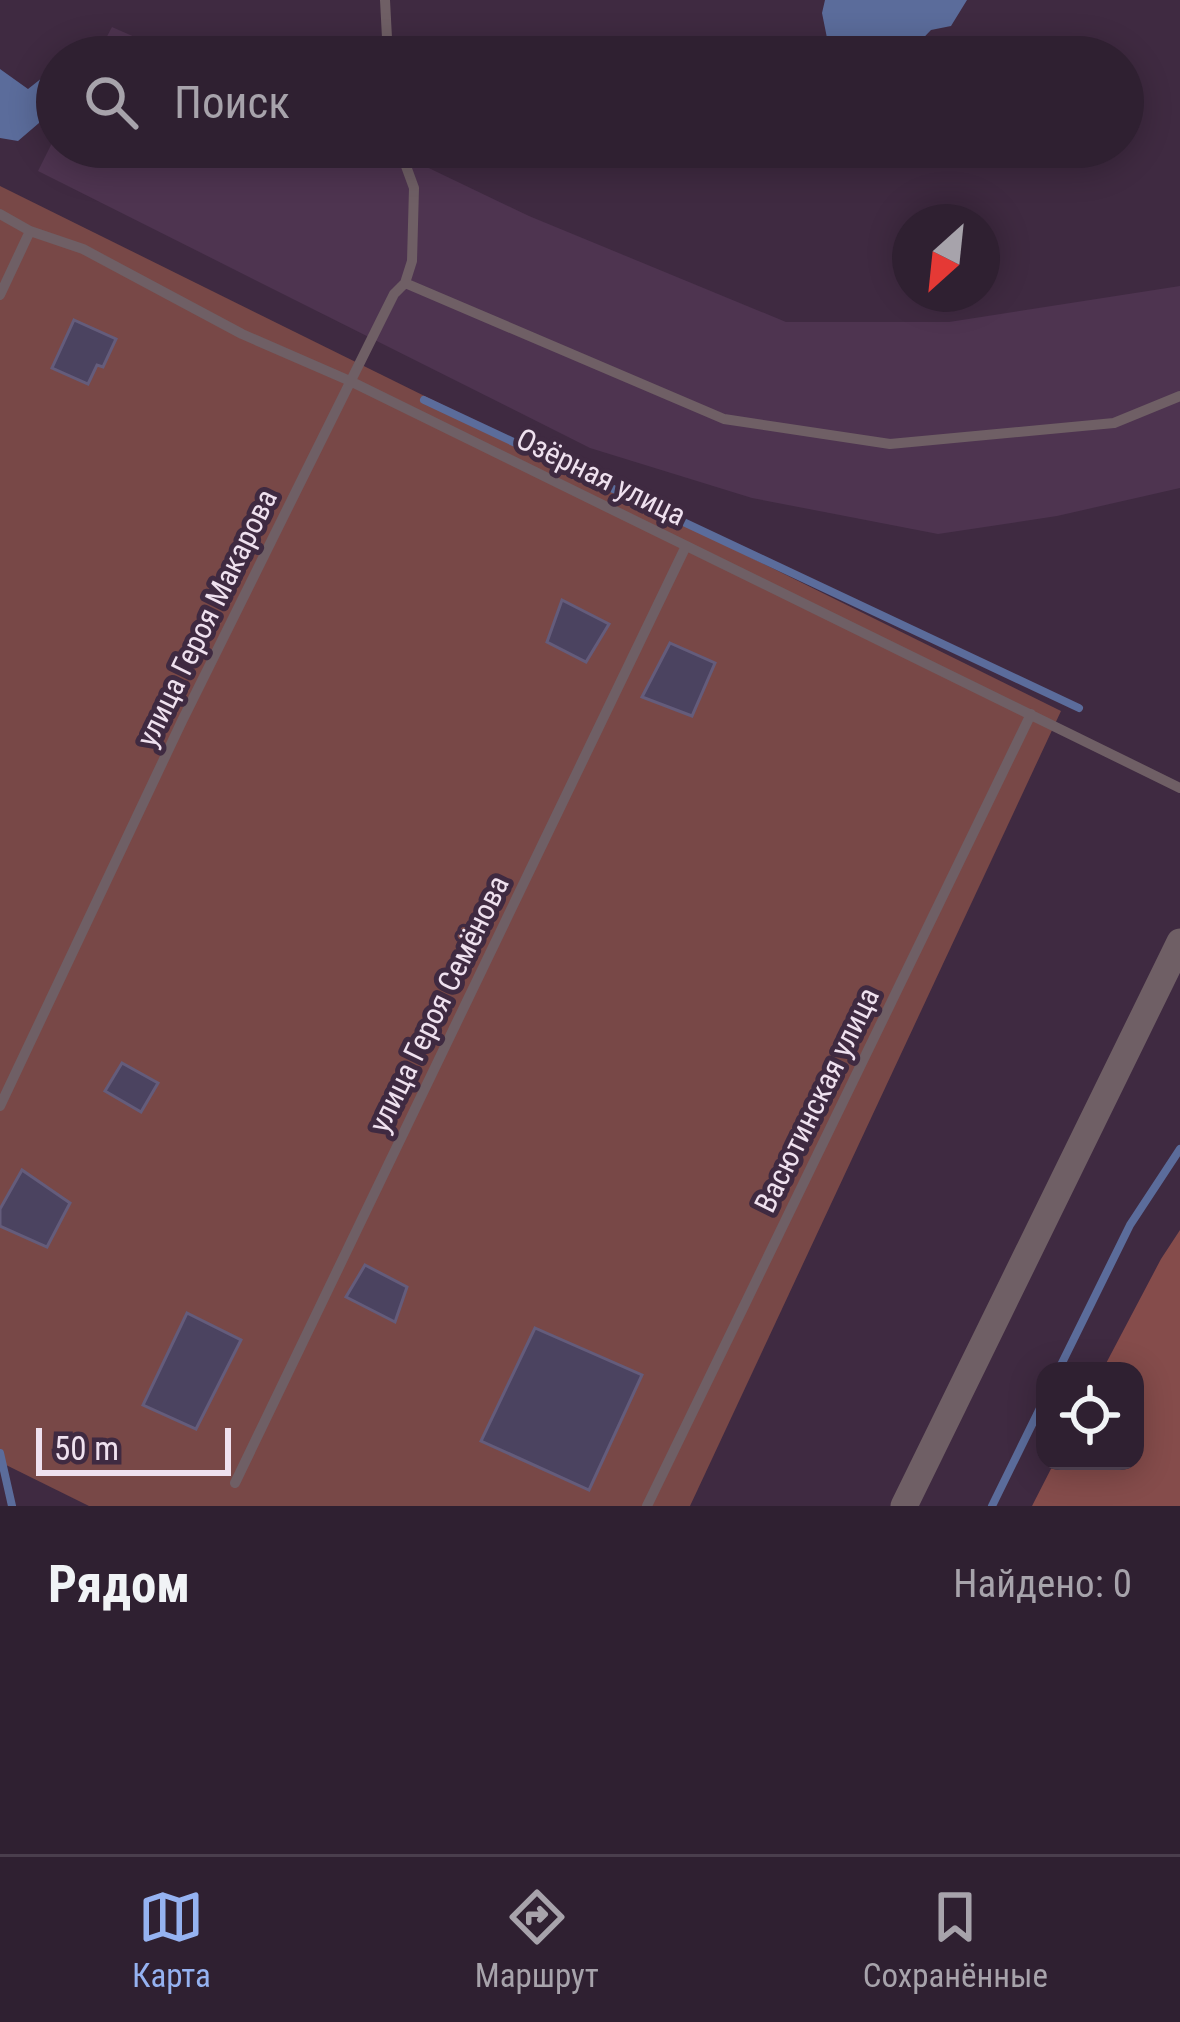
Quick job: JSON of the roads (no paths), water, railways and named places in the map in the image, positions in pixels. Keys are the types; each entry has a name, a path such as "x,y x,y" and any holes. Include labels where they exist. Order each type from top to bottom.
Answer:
{"street":[{"path":"904,1506 1180,942"}],"lane":[{"path":"385,0 387,36"},
{"name":"улица Героя Макарова","path":"0,1106 182,721 394,294 405,283 412,260 414,188 407,168"},
{"name":"Озёрная улица","path":"0,214 30,231 83,249 242,334 350,381 1180,788"},
{"path":"0,295 30,231"},
{"path":"405,283 724,419 890,444 1114,423 1180,396"},
{"name":"улица Героя Семёнова","path":"235,1483 686,546"},
{"name":"Васютинская улица","path":"647,1506 1030,714"}],"water":[{"path":"825,0 967,0 951,26 925,36 827,36"},
{"path":"0,69 28,89 36,83 36,126 18,141 0,138"}],"waterway":[{"path":"424,400 1079,708"},
{"path":"1062,1362 1130,1225 1180,1149"},
{"path":"992,1506 1036,1416"},
{"path":"0,1453 12,1506"}]}
